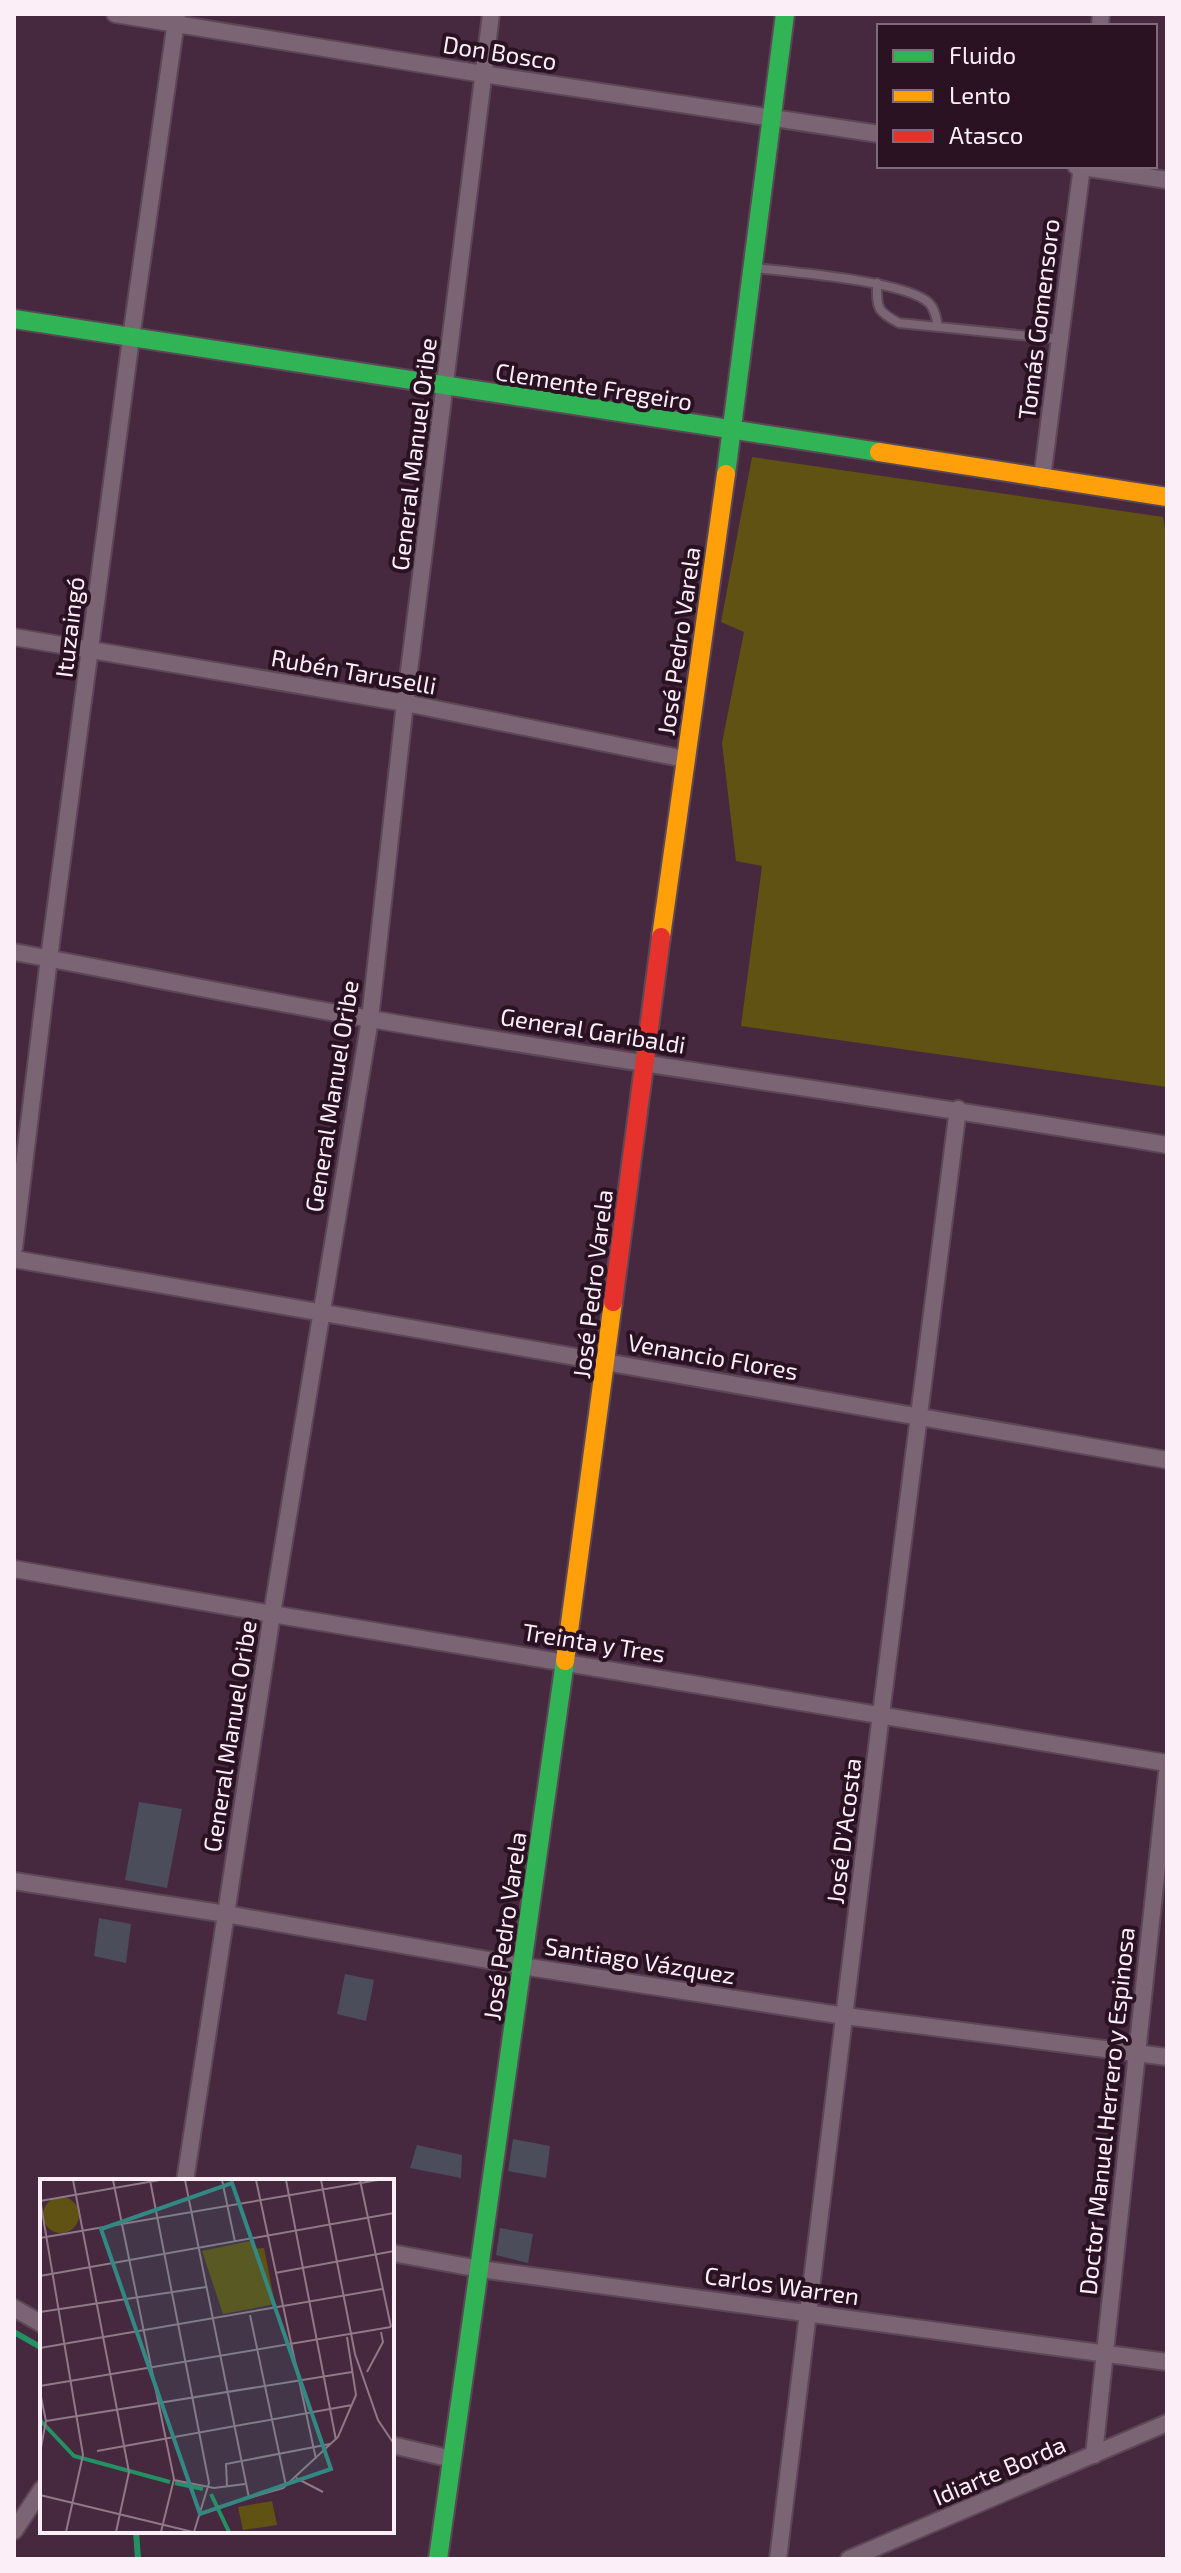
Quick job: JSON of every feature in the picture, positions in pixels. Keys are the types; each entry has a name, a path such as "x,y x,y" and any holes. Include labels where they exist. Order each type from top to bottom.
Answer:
{"street":[{"name":"Don Bosco","path":"115,14 176,19 483,74 877,134"},
{"name":"General Manuel Oribe","path":"185,2179 272,1614 370,1019 405,703 491,14"},
{"name":"José Pedro Varela","path":"438,2559 606,1361 785,14"},
{"name":"Ituzaingó","path":"14,1248 49,958 176,19"},
{"name":"Tomás Gomensoro","path":"1042,479 1082,168"},
{"path":"1094,168 1167,180"},
{"name":"Clemente Fregeiro","path":"14,319 1167,497"},
{"name":"Rubén Taruselli","path":"14,637 405,703 685,759"},
{"name":"General Garibaldi","path":"14,952 370,1019 958,1109 1167,1145"},
{"name":"José D'Acosta","path":"778,2559 958,1109"},
{"name":"Venancio Flores","path":"14,1259 1167,1460"},
{"name":"Treinta y Tres","path":"14,1569 1167,1763"},
{"name":"Doctor Manuel Herrero y Espinosa","path":"1094,2455 1167,1773"},
{"name":"Santiago Vázquez","path":"14,1881 226,1914 522,1966 845,2016 1167,2057"},
{"name":"Carlos Warren","path":"394,2253 480,2269 1167,2362"},
{"path":"14,2308 40,2323"},
{"name":"Idiarte Borda","path":"849,2559 880,2554 1167,2423"},
{"path":"394,2445 452,2459"},
{"path":"15,2528 40,2492"}],"lane":[{"path":"752,268 877,283 926,300 933,308 938,326"},
{"path":"877,283 877,306 884,315 899,323 1059,339"}],"shaded area":[{"path":"752,457 1163,517 1167,541 1167,1087 741,1026 762,866 736,861 722,743 744,632 721,622"}],"building":[{"path":"139,1802 182,1809 167,1888 125,1880"},
{"path":"99,1918 131,1924 126,1963 94,1956"},
{"path":"345,1974 374,1980 366,2021 337,2014"},
{"path":"513,2139 550,2146 546,2178 508,2171"},
{"path":"417,2145 462,2155 461,2178 410,2168"},
{"path":"500,2228 533,2234 528,2263 496,2255"}],"waterway":[{"path":"14,2332 40,2347"},
{"path":"136,2533 138,2559"}],"traffic: fast":[{"path":"726,474 785,14"},
{"path":"14,319 879,452"},
{"path":"438,2559 565,1661"}],"traffic: slow":[{"path":"879,452 1167,497"},
{"path":"661,937 726,474"},
{"path":"565,1661 613,1302"}],"traffic: jam":[{"path":"613,1302 661,937"}]}
